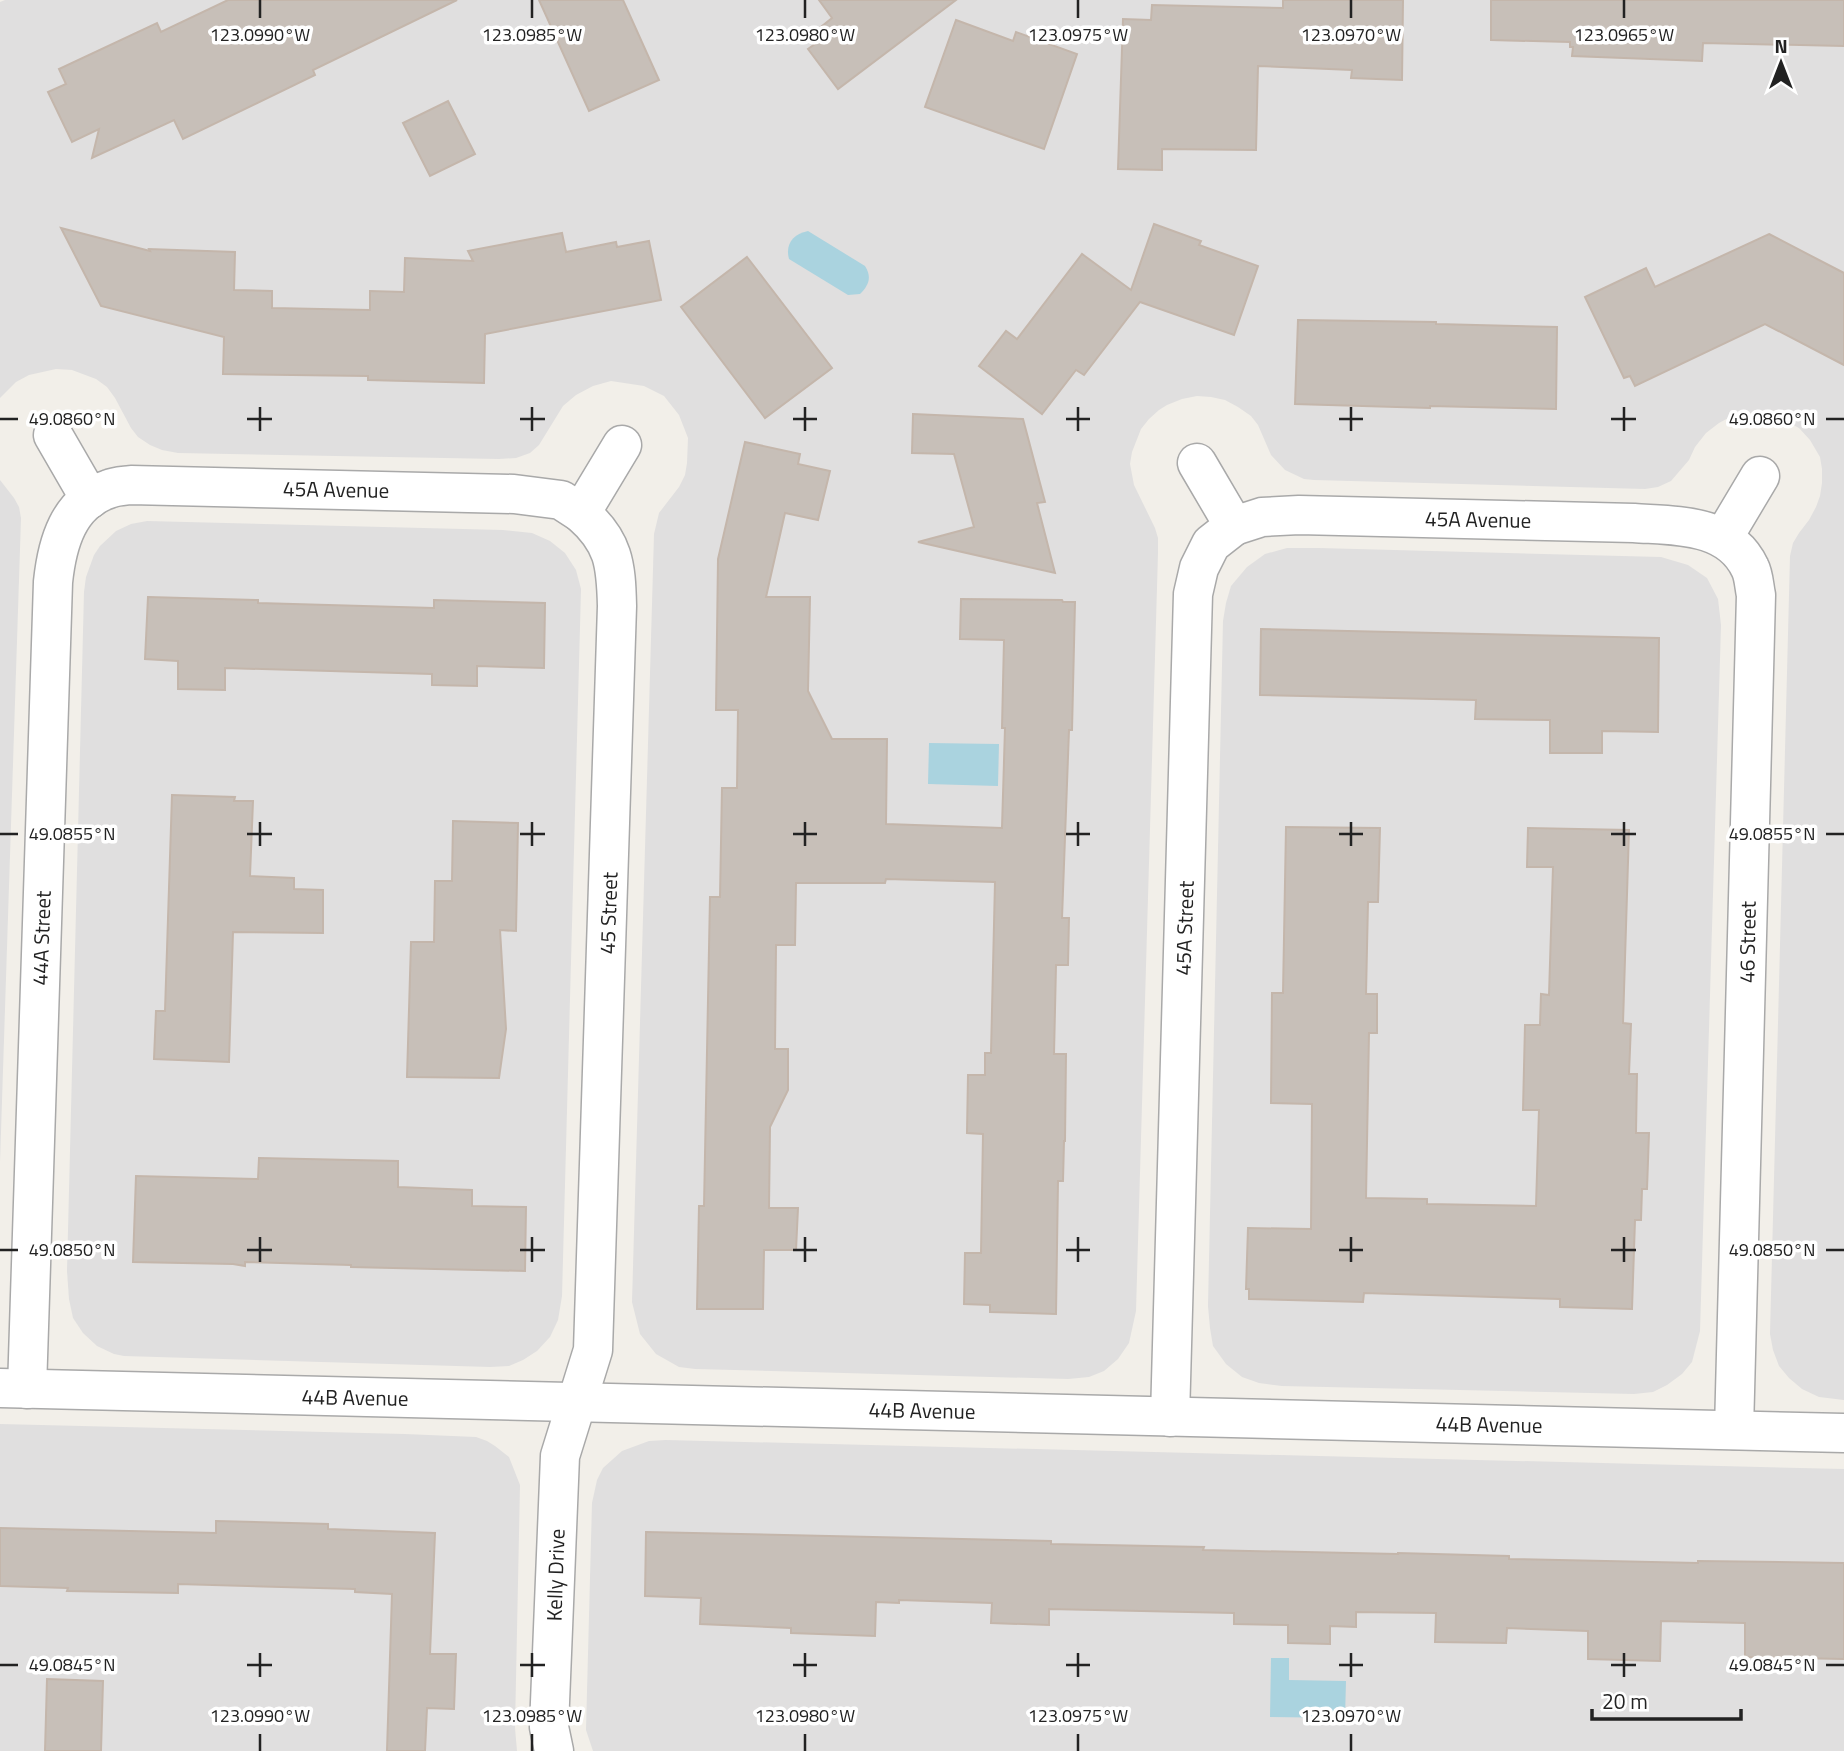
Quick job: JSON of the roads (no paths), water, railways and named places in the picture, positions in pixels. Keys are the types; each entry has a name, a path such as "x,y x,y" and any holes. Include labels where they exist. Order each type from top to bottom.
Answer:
{"street":[{"path":"53,435 90,499"},
{"path":"582,513 622,445"},
{"path":"1197,463 1234,526"},
{"path":"1723,538 1760,476"},
{"name":"45A Avenue","path":"90,499 109,489 131,485 514,494 561,500 582,513"},
{"name":"44A Street","path":"14,1389 53,582 62,533 74,515 90,499"},
{"name":"45 Street","path":"577,1402 593,1350 617,606 616,569 608,545 597,527 582,513"},
{"name":"45A Avenue","path":"1234,526 1262,517 1298,515 1634,523 1687,526 1723,538"},
{"name":"45A Street","path":"1170,1417 1193,594 1199,568 1211,544 1234,526"},
{"name":"46 Street","path":"1723,538 1745,558 1752,571 1756,595 1734,1430"},
{"name":"44B Avenue","path":"14,1389 1844,1433"},
{"name":"Kelly Drive","path":"554,1751 549,1727 559,1467 577,1402"}],"water":[{"path":"808,231 865,266 869,281 860,294 848,295 789,259 791,240"},
{"path":"929,743 999,744 998,786 928,784"},
{"path":"1271,1658 1289,1658 1289,1680 1346,1681 1345,1718 1270,1717"}]}
